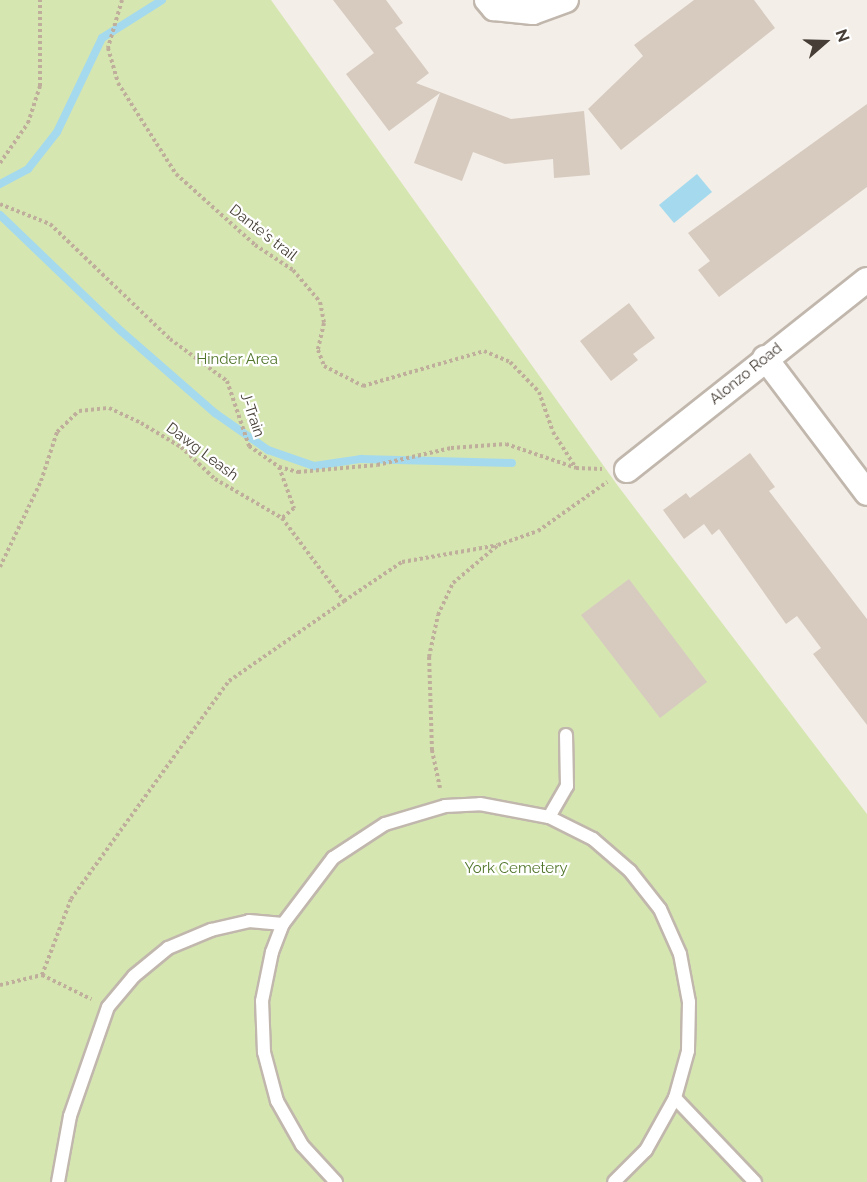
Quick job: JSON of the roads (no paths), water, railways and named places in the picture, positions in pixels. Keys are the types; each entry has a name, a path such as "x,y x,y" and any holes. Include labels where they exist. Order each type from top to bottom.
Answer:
{"street":[{"path":"487,0 494,8 533,12 566,0"},
{"name":"Alonzo Road","path":"627,470 765,358 867,280"},
{"path":"765,358 867,493"}],"lane":[{"path":"549,817 567,786 566,735"},
{"path":"336,1182 302,1145 277,1101 264,1052 262,1001 283,924 333,858 385,824 445,806 492,805 549,817 593,839 630,871 660,909 672,936 689,1002 688,1051 675,1098 646,1150 614,1182"},
{"path":"58,1182 70,1116 108,1007 134,976 168,948 249,921 283,924"},
{"path":"675,1098 755,1182"}],"water":[{"path":"697,174 712,192 674,223 659,205"}],"waterway":[{"path":"0,184 28,169 57,132 102,38 162,0"},
{"path":"0,215 121,331 215,413 268,450 314,466 361,459 512,463"}],"park label":[{"name":"Hinder Area","path":"237,360"},
{"name":"York Cemetery","path":"516,869"}]}
